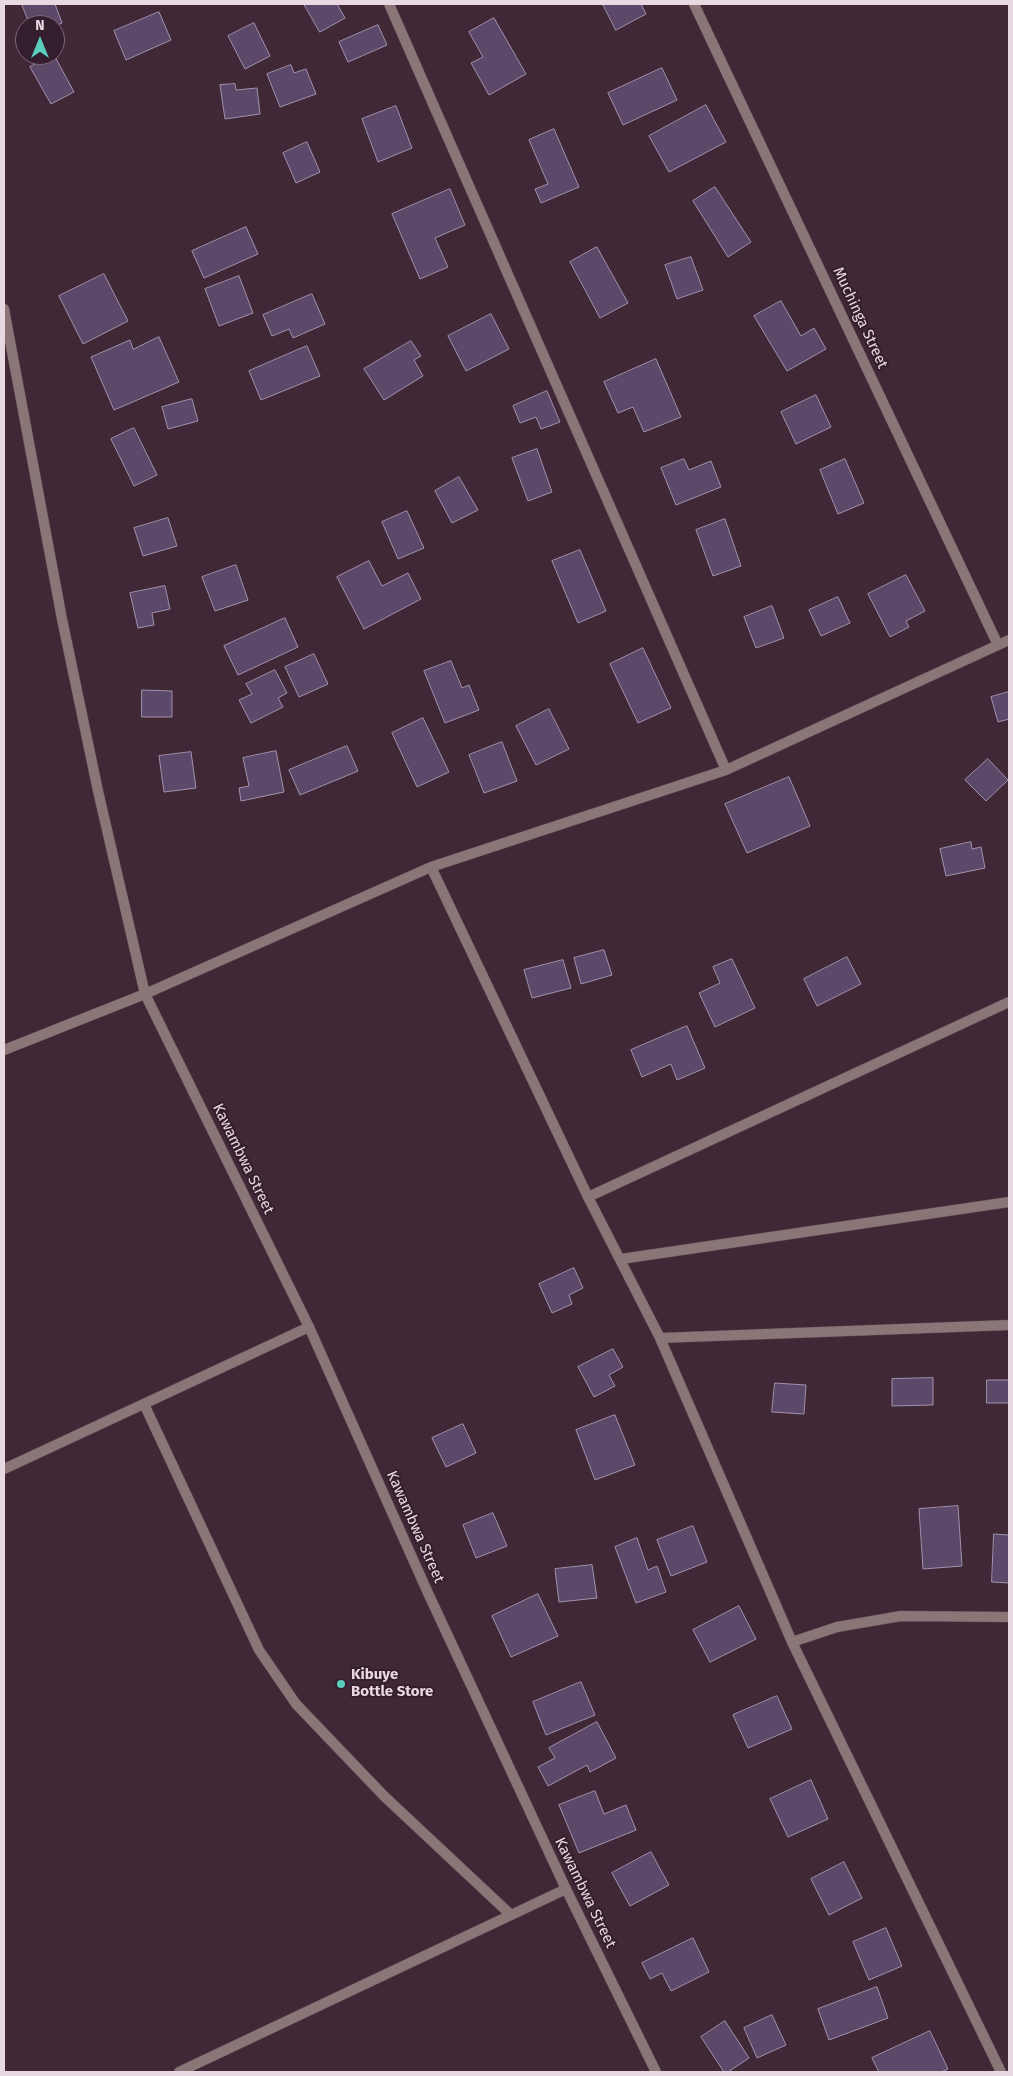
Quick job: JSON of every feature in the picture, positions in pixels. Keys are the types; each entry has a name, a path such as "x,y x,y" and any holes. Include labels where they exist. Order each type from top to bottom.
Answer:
{"street":[{"path":"389,4 726,770"},
{"name":"Muchinga Street","path":"694,4 998,645"},
{"name":"Kawambwa Street","path":"4,309 62,619 98,791 146,994 309,1327 428,1593 566,1889 656,2072"},
{"path":"4,1050 146,994 431,867 726,770 1009,640"},
{"path":"431,867 588,1197 660,1338 792,1642 1001,2072"},
{"path":"588,1197 1009,1002"},
{"path":"620,1259 1009,1202"},
{"path":"660,1338 1009,1325"},
{"path":"4,1469 309,1327"},
{"path":"144,1404 259,1650 296,1704 384,1796 511,1915"},
{"path":"792,1642 837,1627 901,1616 1009,1617"},
{"path":"179,2072 566,1889"}],"building":[{"path":"22,4 55,4 59,15 26,15"},
{"path":"304,4 337,4 345,18 320,32"},
{"path":"603,4 641,4 646,14 616,30"},
{"path":"159,12 171,40 126,60 114,31"},
{"path":"494,18 526,74 489,95 471,63 483,57 469,32"},
{"path":"254,23 270,56 245,69 228,36"},
{"path":"378,25 387,45 348,62 339,42"},
{"path":"34,65 59,65 74,92 51,104 30,67"},
{"path":"291,65 294,73 306,69 316,94 280,107 267,74"},
{"path":"662,68 677,100 623,125 608,93"},
{"path":"235,84 236,90 257,88 260,114 225,119 220,85"},
{"path":"706,105 726,142 669,172 649,136"},
{"path":"396,106 412,148 378,162 362,119"},
{"path":"554,129 579,187 541,203 535,189 548,184 529,140"},
{"path":"307,142 320,172 296,183 283,153"},
{"path":"715,187 751,242 728,257 693,201"},
{"path":"450,189 465,225 435,238 448,267 420,279 392,214"},
{"path":"246,227 258,254 204,278 192,251"},
{"path":"597,247 628,303 600,318 570,262"},
{"path":"691,257 703,290 677,299 665,265"},
{"path":"104,274 128,321 83,344 59,296"},
{"path":"239,276 253,313 219,326 205,289"},
{"path":"312,294 325,324 293,338 289,329 272,336 263,315"},
{"path":"781,301 801,336 814,328 826,349 787,371 754,316"},
{"path":"491,314 509,349 466,371 448,336"},
{"path":"159,337 179,382 114,410 91,357 130,340 133,349"},
{"path":"411,341 421,356 414,360 423,376 384,400 364,369"},
{"path":"307,346 320,376 261,400 249,371"},
{"path":"656,359 681,417 644,432 633,407 618,413 604,382"},
{"path":"547,391 560,422 541,429 536,417 520,423 513,406"},
{"path":"816,395 831,427 796,444 781,412"},
{"path":"192,399 198,421 168,429 162,407"},
{"path":"134,428 157,475 134,486 111,439"},
{"path":"537,449 552,492 528,501 512,458"},
{"path":"684,459 689,470 711,461 721,487 676,505 661,468"},
{"path":"845,459 864,503 838,514 820,470"},
{"path":"459,477 478,510 452,523 435,491"},
{"path":"407,511 424,548 398,559 382,522"},
{"path":"168,518 177,546 143,556 134,528"},
{"path":"725,519 741,566 713,576 696,530"},
{"path":"580,550 606,611 578,623 552,561"},
{"path":"369,561 382,586 408,573 421,599 364,629 337,577"},
{"path":"236,565 248,600 215,611 202,577"},
{"path":"906,575 925,611 906,621 909,627 890,637 868,594"},
{"path":"165,586 170,609 152,613 154,625 138,628 130,593"},
{"path":"838,597 850,623 821,636 809,610"},
{"path":"772,606 784,638 756,648 744,617"},
{"path":"285,618 298,647 238,675 224,646"},
{"path":"643,648 671,708 638,723 610,664"},
{"path":"314,654 328,684 299,697 285,667"},
{"path":"451,661 462,688 469,685 479,710 445,723 424,671"},
{"path":"275,670 287,693 278,698 283,707 251,723 239,700 252,694 246,684"},
{"path":"142,690 172,691 172,717 142,717"},
{"path":"1009,692 1009,719 998,722 991,697"},
{"path":"549,709 569,749 536,765 516,726"},
{"path":"423,718 449,772 417,787 392,733"},
{"path":"502,742 517,781 484,793 469,755"},
{"path":"347,746 358,771 300,795 289,770"},
{"path":"276,751 284,792 241,801 239,788 249,786 243,758"},
{"path":"191,752 196,788 164,792 159,756"},
{"path":"988,759 1008,780 986,801 965,780"},
{"path":"789,777 810,826 747,853 725,804"},
{"path":"971,842 972,849 981,847 985,868 946,876 940,849"},
{"path":"604,950 612,975 581,984 574,958"},
{"path":"847,957 861,984 817,1006 804,979"},
{"path":"732,959 755,1008 715,1027 699,993 720,983 713,967"},
{"path":"563,960 571,988 532,998 524,970"},
{"path":"687,1026 705,1068 677,1080 671,1064 642,1077 631,1050"},
{"path":"574,1268 583,1288 569,1295 572,1304 552,1313 539,1284"},
{"path":"613,1349 623,1367 609,1375 615,1386 594,1397 578,1367"},
{"path":"933,1378 933,1405 892,1406 892,1379"},
{"path":"987,1380 1009,1380 1009,1403 987,1403"},
{"path":"775,1383 806,1385 804,1414 772,1412"},
{"path":"615,1415 635,1465 595,1480 576,1430"},
{"path":"463,1424 476,1453 446,1467 432,1438"},
{"path":"958,1506 962,1566 923,1569 919,1509"},
{"path":"493,1513 507,1546 476,1558 463,1525"},
{"path":"693,1526 707,1562 671,1576 657,1540"},
{"path":"994,1534 1009,1535 1009,1583 992,1582"},
{"path":"637,1538 648,1570 657,1566 666,1592 636,1603 615,1547"},
{"path":"592,1565 597,1598 559,1602 555,1569"},
{"path":"538,1594 558,1636 511,1657 492,1616"},
{"path":"739,1606 756,1639 710,1662 693,1630"},
{"path":"581,1682 595,1715 546,1735 533,1702"},
{"path":"777,1696 792,1729 748,1748 733,1715"},
{"path":"597,1722 616,1758 590,1772 587,1765 548,1786 538,1767 555,1758 549,1748"},
{"path":"811,1780 828,1819 788,1837 770,1799"},
{"path":"595,1791 604,1814 626,1805 636,1830 579,1853 559,1805"},
{"path":"651,1852 669,1885 630,1906 612,1873"},
{"path":"844,1862 862,1898 829,1915 811,1879"},
{"path":"886,1928 902,1966 869,1980 853,1942"},
{"path":"693,1938 709,1972 671,1991 662,1973 650,1979 642,1963"},
{"path":"877,1987 888,2018 829,2040 818,2009"},
{"path":"772,2015 786,2045 757,2058 744,2028"},
{"path":"725,2021 749,2058 728,2072 724,2072 701,2037"},
{"path":"930,2031 948,2069 941,2072 879,2072 872,2058"}],"place":[{"name":"Kibuye Bottle Store","path":"341,1684"}]}
